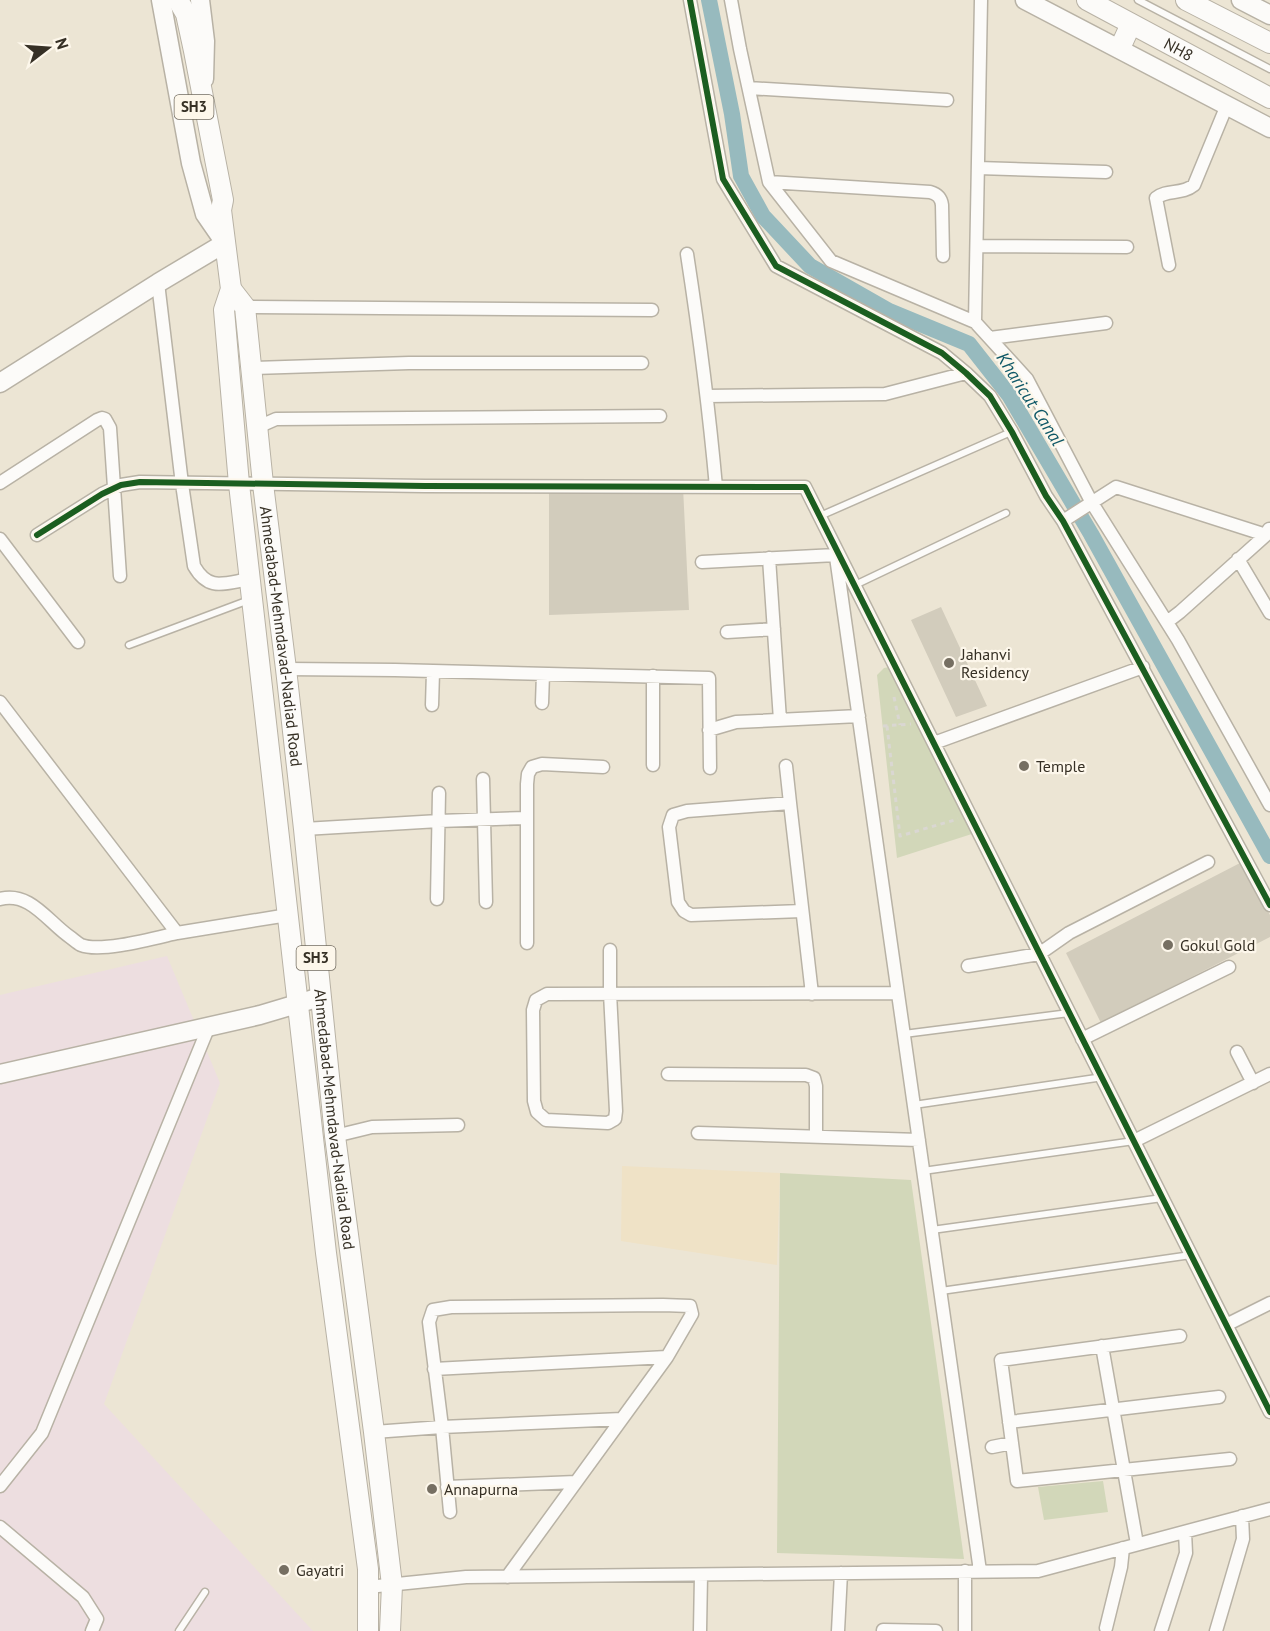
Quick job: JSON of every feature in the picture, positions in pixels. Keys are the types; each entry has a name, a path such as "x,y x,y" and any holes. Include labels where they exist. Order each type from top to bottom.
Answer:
{"main road":[{"path":"178,0 186,14 223,200 221,210 231,289 224,310 239,484 326,1253 368,1569 368,1631"},
{"name":"SH3","path":"178,0 176,18 180,41 214,202 221,210"},
{"name":"NH8","path":"1087,0 1270,98"},
{"path":"1186,0 1270,43"},
{"path":"1120,48 1131,24"},
{"path":"231,289 245,307"},
{"name":"Ahmedabad-Mehmdavad-Nadiad Road","path":"245,307 263,484 304,829 335,1136 392,1585 390,1631"}],"street":[{"path":"0,382 225,243 206,214 191,163 160,0"},
{"name":"SH3","path":"200,0 205,41 203,96"},
{"path":"690,0 723,178 776,266 942,353 990,396 1046,496 1063,521 1270,905"},
{"path":"731,0 769,182 831,261 975,322 1027,379 1092,503 1167,622 1270,805"},
{"path":"975,322 981,0"},
{"path":"1025,0 1270,128"},
{"path":"1240,0 1270,15"},
{"path":"749,88 946,100"},
{"path":"1169,265 1156,198 1162,193 1188,190 1194,185 1227,105"},
{"path":"978,168 1106,172"},
{"path":"769,182 936,194 941,199 942,206 944,256"},
{"path":"977,246 1127,247"},
{"path":"687,254 699,329 716,487"},
{"path":"158,283 194,566 201,578 215,585 250,579"},
{"path":"245,307 652,310"},
{"path":"990,338 1106,323"},
{"path":"251,369 409,363 642,363"},
{"path":"707,396 885,394 966,373"},
{"path":"258,427 276,419 660,416"},
{"path":"0,483 102,418 105,419 110,428 120,576"},
{"path":"37,535 102,494 121,485 140,482 805,487 835,551 855,585 1270,1412"},
{"path":"1063,521 1116,487 1268,531 1167,622"},
{"path":"0,539 78,642"},
{"path":"702,562 835,551"},
{"path":"835,551 980,1571"},
{"path":"769,558 780,720"},
{"path":"1239,559 1270,613"},
{"path":"727,632 774,629"},
{"path":"934,743 1143,667"},
{"path":"286,669 709,678 710,768"},
{"path":"432,705 433,672"},
{"path":"542,703 543,674"},
{"path":"653,676 653,765"},
{"path":"0,702 177,933"},
{"path":"709,730 735,722 859,716"},
{"path":"527,943 528,774 532,767 542,764 603,767"},
{"path":"786,766 812,994"},
{"path":"483,779 486,902"},
{"path":"437,899 439,793"},
{"path":"790,803 687,811 673,815 669,827 678,902 684,911 691,915 802,911"},
{"path":"304,829 526,818"},
{"path":"968,966 1039,954 1069,933 1208,862"},
{"path":"0,899 9,897 24,899 81,945 100,948 288,915"},
{"path":"610,950 610,993 615,1119 608,1124 546,1120 537,1112 534,1101 534,1010 536,1000 547,994 610,993 898,993"},
{"path":"1082,1039 1229,967"},
{"path":"0,1074 260,1015 320,997"},
{"path":"0,1486 42,1433 209,1026"},
{"path":"1237,1052 1253,1083"},
{"path":"668,1074 806,1075 814,1078 816,1137"},
{"path":"1134,1141 1270,1074"},
{"path":"335,1136 372,1127 458,1125"},
{"path":"698,1133 919,1140"},
{"path":"1226,1325 1270,1303"},
{"path":"450,1512 429,1322 433,1310 690,1306 692,1314 667,1357 507,1577"},
{"path":"1180,1336 1001,1360 1017,1481 1230,1459"},
{"path":"1102,1346 1137,1544"},
{"path":"434,1369 667,1357"},
{"path":"1010,1422 1219,1397"},
{"path":"374,1432 622,1419"},
{"path":"992,1447 1012,1443"},
{"path":"447,1487 576,1482"},
{"path":"368,1587 466,1577 1038,1570 1270,1509"},
{"path":"1216,1631 1243,1539 1242,1516"},
{"path":"0,1527 83,1597 97,1619 92,1631"},
{"path":"1161,1631 1186,1553 1185,1532"},
{"path":"1106,1628 1121,1567 1123,1548"},
{"path":"965,1571 965,1631"},
{"path":"838,1631 841,1573"},
{"path":"700,1631 701,1575"},
{"path":"883,1630 936,1631"}],"lane":[{"path":"1138,0 1270,69"},
{"path":"819,516 1012,432"},
{"path":"855,585 1006,513"},
{"path":"129,645 252,599"},
{"path":"904,1034 1069,1013"},
{"path":"914,1105 1103,1077"},
{"path":"924,1171 1134,1141"},
{"path":"932,1230 1162,1198"},
{"path":"940,1291 1191,1255"},
{"path":"179,1631 205,1592"}],"path":[{"path":"893,689 900,725 885,726 900,836 962,818"}],"shaded area":[{"path":"167,956 220,1083 104,1404 313,1631 0,1631 0,995"},
{"path":"622,1166 780,1173 777,1265 621,1241"}],"green space":[{"path":"895,666 978,832 897,858 877,675 884,668"},
{"path":"780,1173 911,1180 964,1559 777,1553"},
{"path":"1103,1481 1108,1512 1044,1520 1038,1487"}],"building":[{"path":"549,486 683,487 689,610 549,615"},
{"name":"Jahanvi Residency","path":"941,607 987,706 956,717 911,620"},
{"name":"Gokul Gold","path":"1240,863 1270,915 1270,937 1101,1023 1066,953"}],"waterway":[{"name":"Kharicut Canal","path":"709,0 732,114 741,176 763,216 810,266 889,311 969,344 1009,395 1091,534 1270,856"}],"cycle path":[{"path":"690,0 723,179 776,266 942,353 990,396 1046,496 1063,521 1270,905"},
{"path":"37,535 102,494 121,485 140,482 425,486 805,487 1270,1412"}],"place":[{"name":"Jahanvi Residency","path":"949,663"},
{"name":"Temple","path":"1024,766"},
{"name":"Gokul Gold","path":"1168,945"},
{"name":"Annapurna","path":"432,1489"},
{"name":"Gayatri","path":"284,1570"}]}
